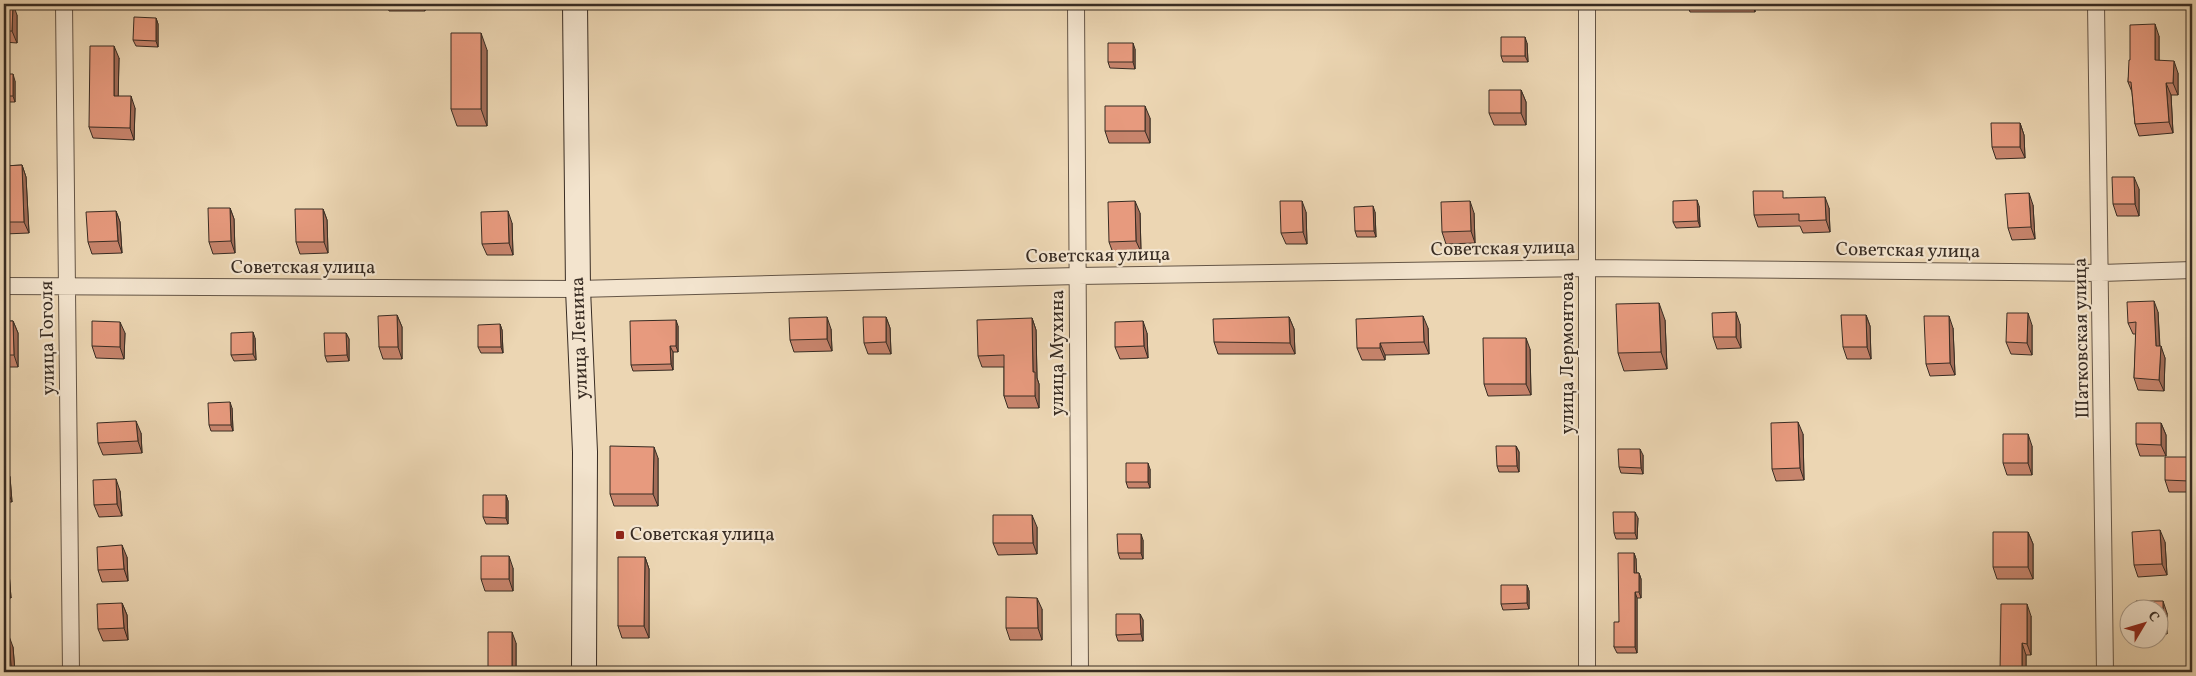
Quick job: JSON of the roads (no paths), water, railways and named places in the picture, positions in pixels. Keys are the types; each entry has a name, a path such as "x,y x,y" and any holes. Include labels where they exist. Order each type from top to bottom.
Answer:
{"main road":[{"name":"улица Ленина","path":"575,4 578,289 585,452 584,672"}],"street":[{"name":"улица Гоголя","path":"64,4 72,672"},
{"name":"улица Мухина","path":"1076,4 1080,672"},
{"name":"улица Лермонтова","path":"1587,672 1588,4"},
{"name":"Шатковская улица","path":"2096,4 2105,672"},
{"name":"Советская улица","path":"4,286 578,289 1078,276 1588,268 2101,273 2192,270"}],"place":[{"name":"Советская улица","path":"620,535"}]}
